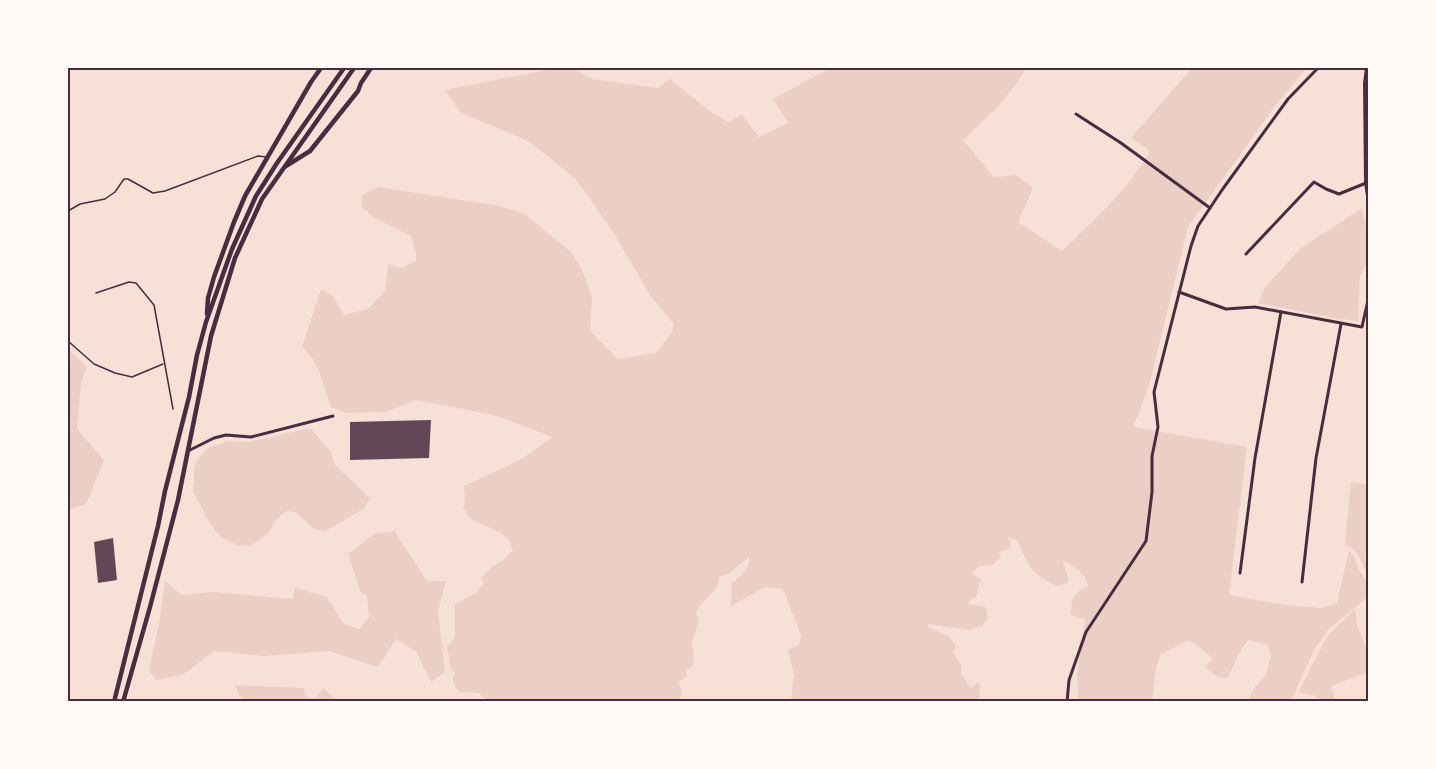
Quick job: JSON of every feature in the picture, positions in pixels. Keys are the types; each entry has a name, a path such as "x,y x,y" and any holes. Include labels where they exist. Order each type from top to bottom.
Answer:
{"main road":[{"path":"206,322 211,287 245,196 321,68"},
{"path":"114,702 206,322 232,249 256,196 344,68"},
{"path":"123,702 178,501 212,336 235,258 262,200 354,68"},
{"path":"283,168 310,151 358,92 371,68"}],"street":[{"path":"1067,702 1069,680 1086,632 1146,541 1152,492 1152,456 1158,427 1154,392 1198,226 1288,99 1318,68"},
{"path":"1367,68 1366,183 1368,196"},
{"path":"1076,114 1121,143 1210,208"},
{"path":"1246,254 1314,182 1339,194 1366,183"},
{"path":"1368,274 1368,280"},
{"path":"1179,292 1226,309 1255,307 1362,327 1368,300"},
{"path":"1240,573 1255,458 1281,312"},
{"path":"1302,582 1316,458 1341,324"},
{"path":"188,451 214,438 226,435 251,437 333,416"}],"lane":[{"path":"68,211 81,204 105,199 115,192 124,179 153,193 165,192 258,156 267,158"},
{"path":"96,293 129,282 136,283 154,305 173,409"},
{"path":"68,341 94,364 115,373 132,377 164,364"}],"shaded area":[{"path":"556,68 572,68 592,79 658,88 670,79 707,109 728,122 742,115 759,137 788,123 773,99 830,68 1025,68 999,106 963,140 994,177 1016,175 1033,188 1018,222 1062,251 1110,204 1141,165 1150,151 1131,138 1192,68 1307,68 1276,105 1188,227 1149,386 1133,427 1247,447 1229,595 1285,605 1322,608 1337,604 1349,549 1355,559 1368,584 1368,597 1329,629 1314,650 1291,701 1248,701 1254,688 1266,675 1271,655 1267,644 1248,640 1240,651 1228,678 1217,677 1205,667 1213,658 1194,643 1187,641 1161,654 1156,668 1152,701 1078,701 1077,675 1085,619 1071,615 1071,609 1072,600 1079,591 1088,586 1087,582 1079,571 1063,560 1069,582 1059,586 1042,578 1028,564 1018,541 1008,537 1011,545 1009,549 999,552 1001,557 992,565 979,566 972,573 981,579 976,597 968,604 986,607 988,618 982,626 968,630 929,624 928,627 948,636 956,646 953,652 961,665 961,674 971,688 978,682 980,686 979,701 791,701 794,675 788,650 799,645 801,635 783,589 765,587 731,606 731,584 746,569 749,557 730,573 719,577 716,588 698,609 696,614 699,619 692,641 694,664 686,671 687,677 678,682 682,691 681,698 673,702 487,701 479,693 460,692 454,683 455,672 451,670 447,646 455,638 455,604 476,593 484,584 481,578 513,550 509,540 501,533 470,519 463,507 465,503 464,486 520,460 553,437 494,415 416,400 386,412 346,413 331,407 317,367 302,347 321,289 332,295 344,315 368,309 385,291 388,264 402,268 416,260 411,236 373,217 362,207 362,195 378,187 500,206 525,214 571,252 582,270 592,297 590,331 618,359 656,353 672,332 674,324 650,295 615,235 576,179 530,142 460,112 445,90"},
{"path":"1362,208 1368,235 1368,261 1360,276 1358,321 1258,303 1265,287 1301,248"},
{"path":"68,350 87,366 81,384 77,429 104,460 86,504 68,510"},
{"path":"310,428 331,452 334,464 370,498 364,508 326,531 314,529 295,512 286,511 276,520 267,535 250,546 236,545 221,537 211,525 193,491 195,465 201,455 208,448 227,441 249,442"},
{"path":"1351,482 1368,485 1368,576 1356,552 1345,545"},
{"path":"395,531 427,581 446,581 438,611 445,672 431,682 417,653 396,639 378,667 330,651 264,656 214,651 184,674 156,680 149,670 160,619 165,581 182,595 212,592 293,599 295,588 327,597 344,624 360,629 369,617 367,596 360,591 348,554 374,534"},
{"path":"1355,609 1357,624 1368,653 1368,672 1331,686 1336,701 1319,701 1315,696 1299,692 1328,635"},
{"path":"235,685 304,688 305,695 310,698 317,697 323,688 335,699 348,701 245,701"}],"building":[{"path":"431,420 429,458 350,460 350,422"},
{"path":"113,538 117,580 98,583 94,542"}]}
